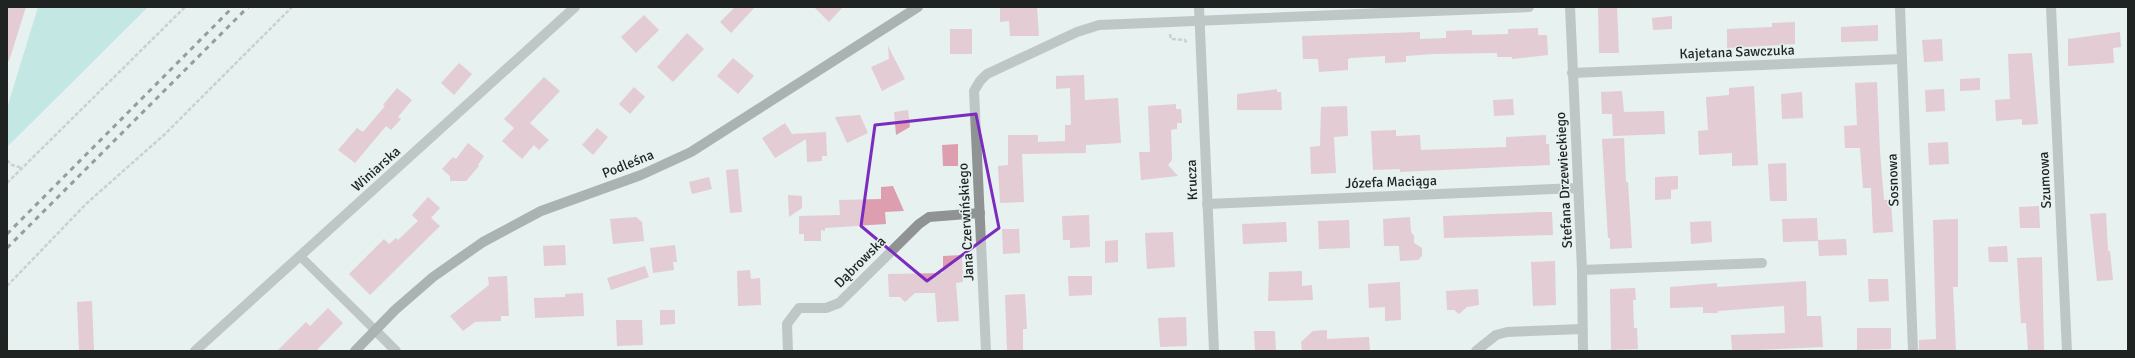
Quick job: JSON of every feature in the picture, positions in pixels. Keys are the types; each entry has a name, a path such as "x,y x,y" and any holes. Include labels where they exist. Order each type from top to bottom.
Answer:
{"street":[{"name":"Winiarska","path":"195,351 575,7"},
{"name":"Podleśna","path":"355,351 394,310 433,277 483,242 541,211 641,176 691,152 918,7"},
{"name":"Krucza","path":"1199,7 1214,351"},
{"path":"1200,19 1406,9 1529,7"},
{"name":"Stefana Drzewieckiego","path":"1570,7 1577,188 1582,270 1583,351"},
{"name":"Sosnowa","path":"1900,7 1913,351"},
{"name":"Szumowa","path":"2051,7 2067,351"},
{"name":"Jana Czerwińskiego","path":"986,351 974,91 980,81 987,74 1077,32 1099,25 1200,19"},
{"name":"Kajetana Sawczuka","path":"1572,73 1902,60"},
{"name":"Józefa Maciąga","path":"1207,204 1577,188"},
{"name":"Dąbrowska","path":"788,351 787,324 799,308 826,308 839,303 919,224 930,217 980,213"},
{"path":"1582,270 1762,263"},
{"path":"1476,351 1496,335 1507,332 1582,328"},
{"path":"375,330 396,351"}],"lane":[{"path":"300,256 375,330"}],"path":[{"path":"7,183 184,7"},
{"path":"7,286 87,203 165,134 292,7"},
{"path":"7,160 12,165 22,168"}],"highlighted area":[{"path":"976,114 999,228 927,281 861,226 875,125"}],"shaded area":[{"path":"38,7 148,7 7,147 7,108"}],"building":[{"path":"7,7 26,7 9,61 7,61"},
{"path":"735,7 755,7 731,33 720,22"},
{"path":"814,7 843,7 829,22"},
{"path":"1000,7 1037,7 1039,36 1010,36 1009,21 1000,22"},
{"path":"1598,7 1617,7 1619,53 1599,53"},
{"path":"644,15 659,30 636,53 621,37"},
{"path":"1672,16 1672,29 1653,30 1652,18"},
{"path":"1795,22 1795,44 1727,48 1727,29 1772,27 1772,23"},
{"path":"1878,25 1878,41 1841,42 1841,27"},
{"path":"1538,28 1538,35 1547,35 1548,55 1512,59 1512,57 1497,57 1497,53 1433,54 1406,56 1406,62 1385,63 1385,56 1351,58 1348,59 1348,70 1319,72 1318,59 1303,59 1302,36 1420,32 1420,39 1446,38 1446,31 1472,30 1472,35 1508,34 1508,29"},
{"path":"950,29 972,29 972,54 950,54"},
{"path":"2120,32 2121,47 2113,48 2114,63 2068,66 2068,39"},
{"path":"687,33 704,49 673,82 657,67"},
{"path":"1942,39 1943,61 1924,62 1922,40"},
{"path":"888,46 905,79 882,91 871,67 889,59"},
{"path":"2032,53 2038,124 2022,125 2022,119 1996,121 1995,100 2010,99 2008,54"},
{"path":"733,58 754,76 738,94 717,76"},
{"path":"459,63 472,74 454,95 441,83"},
{"path":"1084,75 1085,100 1118,98 1121,143 1086,145 1086,153 1022,154 1024,202 1000,203 998,166 1008,165 1008,135 1038,135 1038,142 1065,141 1065,125 1071,125 1070,88 1056,89 1056,76"},
{"path":"544,77 560,91 530,123 549,140 539,150 534,145 522,159 502,141 514,128 504,119"},
{"path":"1980,78 1980,90 1960,91 1960,79"},
{"path":"1877,82 1884,200 1891,200 1893,232 1873,233 1871,188 1863,188 1860,148 1845,148 1844,126 1857,125 1855,83"},
{"path":"1754,86 1758,165 1732,166 1732,153 1699,155 1698,131 1708,130 1706,97 1729,95 1729,88"},
{"path":"634,87 645,97 630,114 619,104"},
{"path":"397,88 412,100 398,117 401,119 391,130 386,126 355,163 338,150 357,128 363,132 385,106 383,105"},
{"path":"1277,89 1277,92 1281,92 1282,110 1237,110 1237,94"},
{"path":"1944,89 1945,111 1926,112 1925,90"},
{"path":"1622,91 1624,112 1664,111 1665,134 1613,136 1612,114 1602,114 1601,92"},
{"path":"1802,92 1803,118 1782,119 1781,94"},
{"path":"1513,99 1514,115 1494,116 1493,100"},
{"path":"1176,104 1176,109 1181,109 1182,123 1177,123 1177,129 1171,130 1172,160 1168,165 1178,176 1141,180 1139,152 1150,152 1148,106"},
{"path":"1347,106 1348,136 1334,137 1336,173 1311,174 1310,147 1320,146 1321,107"},
{"path":"908,110 910,127 896,135 894,112"},
{"path":"860,115 868,133 847,143 835,117"},
{"path":"785,123 792,134 826,132 827,156 822,156 822,161 807,162 806,139 775,158 762,138"},
{"path":"597,128 608,137 593,155 582,145"},
{"path":"1396,130 1396,136 1420,135 1421,150 1506,147 1506,137 1546,135 1546,144 1549,144 1550,165 1400,172 1400,169 1373,170 1371,131"},
{"path":"1624,138 1632,248 1610,249 1602,139"},
{"path":"1948,142 1949,164 1929,165 1928,143"},
{"path":"468,143 484,156 478,165 479,166 466,181 450,181 450,176 442,169 453,157 456,159"},
{"path":"958,144 958,166 943,166 942,145"},
{"path":"1786,163 1787,201 1770,201 1768,164"},
{"path":"738,169 742,212 730,213 726,170"},
{"path":"1678,176 1678,189 1671,190 1671,199 1655,200 1655,177"},
{"path":"709,177 712,189 692,194 689,182"},
{"path":"893,186 904,211 885,212 886,224 825,228 825,231 821,230 821,241 804,241 804,234 799,234 799,216 840,215 839,200 881,199 881,187"},
{"path":"788,195 802,196 802,208 789,217"},
{"path":"428,197 440,208 431,218 440,226 370,295 349,274 384,239 389,244 396,238 398,240 418,221 412,215"},
{"path":"2039,206 2040,228 2020,228 2019,207"},
{"path":"1552,212 1553,235 1444,238 1443,216"},
{"path":"2106,213 2108,251 2110,251 2113,280 2097,281 2090,214"},
{"path":"1089,215 1090,247 1070,248 1070,240 1063,240 1062,216"},
{"path":"636,217 642,222 644,241 613,244 610,219"},
{"path":"1410,217 1411,232 1414,236 1414,243 1422,248 1422,256 1418,260 1400,261 1399,246 1384,246 1383,219"},
{"path":"1817,218 1818,240 1846,239 1847,255 1819,256 1818,241 1783,242 1782,219"},
{"path":"1958,219 1958,287 1953,287 1956,351 1919,351 1919,340 1936,339 1933,220"},
{"path":"1349,220 1350,248 1319,249 1318,221"},
{"path":"1711,221 1712,242 1691,244 1690,222"},
{"path":"1286,222 1287,242 1243,244 1242,224"},
{"path":"1002,229 1019,229 1020,253 1003,254"},
{"path":"1173,232 1175,267 1147,269 1145,233"},
{"path":"1118,240 1118,262 1105,263 1105,241"},
{"path":"565,245 566,265 544,266 543,246"},
{"path":"675,245 677,262 673,262 674,270 653,273 650,248"},
{"path":"2007,246 2008,262 1989,262 1988,247"},
{"path":"962,255 963,282 956,283 959,321 937,322 935,293 915,293 905,302 900,297 889,297 888,274 943,273 943,256"},
{"path":"2042,257 2044,351 2028,351 2026,323 2021,323 2017,258"},
{"path":"1555,261 1556,305 1533,306 1531,262"},
{"path":"645,266 649,277 611,290 607,278"},
{"path":"750,270 751,279 760,278 761,305 738,306 737,271"},
{"path":"1302,271 1302,286 1312,285 1313,300 1268,301 1269,272"},
{"path":"507,276 509,316 501,316 501,321 475,322 463,331 450,316 489,285 488,277"},
{"path":"1068,276 1092,276 1092,295 1069,296"},
{"path":"1868,279 1888,279 1889,301 1869,302"},
{"path":"1806,281 1807,316 1821,316 1823,347 1732,351 1731,335 1785,333 1784,306 1718,311 1718,313 1703,313 1703,307 1670,308 1670,287 1717,283 1717,287"},
{"path":"1400,282 1401,320 1385,321 1385,307 1369,308 1368,284"},
{"path":"1635,288 1636,300 1633,300 1634,328 1637,328 1638,349 1611,350 1610,289"},
{"path":"1478,289 1479,305 1467,307 1459,314 1454,310 1447,310 1446,291"},
{"path":"583,293 584,316 535,318 534,298 565,297 565,294"},
{"path":"1025,294 1027,329 1023,329 1023,351 1007,351 1005,295"},
{"path":"92,301 94,351 79,351 77,302"},
{"path":"328,308 343,323 316,351 277,351 306,322 310,326"},
{"path":"660,310 675,310 675,324 660,325"},
{"path":"1186,317 1187,346 1160,347 1158,318"},
{"path":"616,320 642,320 643,345 617,346"},
{"path":"1857,328 1891,328 1891,349 1857,350"},
{"path":"1327,330 1327,339 1369,337 1370,351 1302,351 1301,342 1313,331"},
{"path":"1254,331 1275,331 1276,351 1255,351"}],"railway":[{"path":"7,234 233,7"},
{"path":"7,248 248,7"}]}
